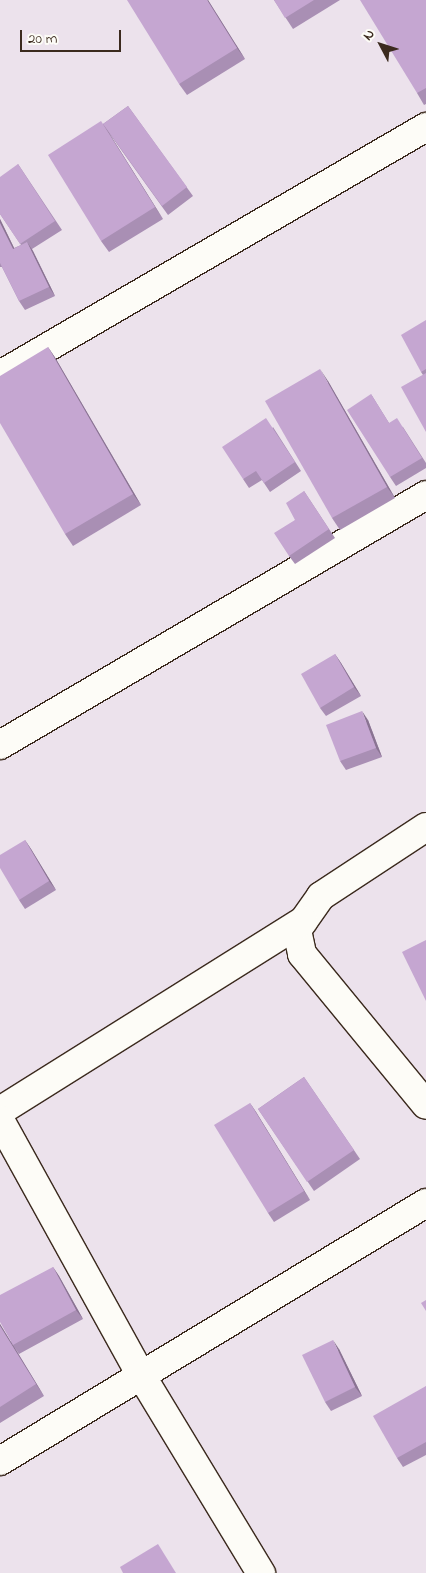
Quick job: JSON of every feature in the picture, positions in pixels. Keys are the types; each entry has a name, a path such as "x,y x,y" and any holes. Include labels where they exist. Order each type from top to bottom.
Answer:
{"street":[{"path":"0,375 426,128"},
{"path":"0,746 426,495"},
{"path":"426,827 321,896 297,930 302,954 426,1105"},
{"path":"0,1111 303,921"},
{"path":"0,1120 141,1375 261,1573"},
{"path":"0,1461 426,1202"}],"building":[{"path":"127,0 207,0 237,48 179,84"},
{"path":"274,0 314,0 285,18"},
{"path":"360,0 426,0 426,88 417,93"},
{"path":"128,106 187,187 162,206 103,124"},
{"path":"101,121 155,207 101,241 48,155"},
{"path":"18,164 55,221 20,244 0,214 0,177"},
{"path":"0,223 13,249 27,242 49,287 19,301 0,263"},
{"path":"426,320 426,369 421,372 401,335"},
{"path":"48,347 133,494 65,534 0,423 0,376"},
{"path":"320,369 387,487 332,518 265,401"},
{"path":"426,373 426,432 401,387"},
{"path":"371,394 389,423 397,418 422,458 390,477 347,410"},
{"path":"266,418 295,462 264,483 256,471 243,479 222,447"},
{"path":"304,491 329,529 289,556 274,533 295,520 286,503"},
{"path":"335,654 354,687 320,708 301,674"},
{"path":"362,711 376,748 340,761 326,725"},
{"path":"25,840 49,881 19,900 0,868 0,855"},
{"path":"426,940 426,1001 402,952"},
{"path":"304,1077 354,1150 307,1182 258,1109"},
{"path":"250,1103 304,1191 268,1213 214,1125"},
{"path":"53,1267 76,1310 13,1345 0,1322 0,1295"},
{"path":"426,1300 426,1311 421,1303"},
{"path":"0,1326 36,1384 0,1407"},
{"path":"333,1340 355,1387 325,1402 302,1355"},
{"path":"426,1386 426,1442 397,1458 373,1416"},
{"path":"158,1544 176,1573 123,1573 120,1567"}]}
